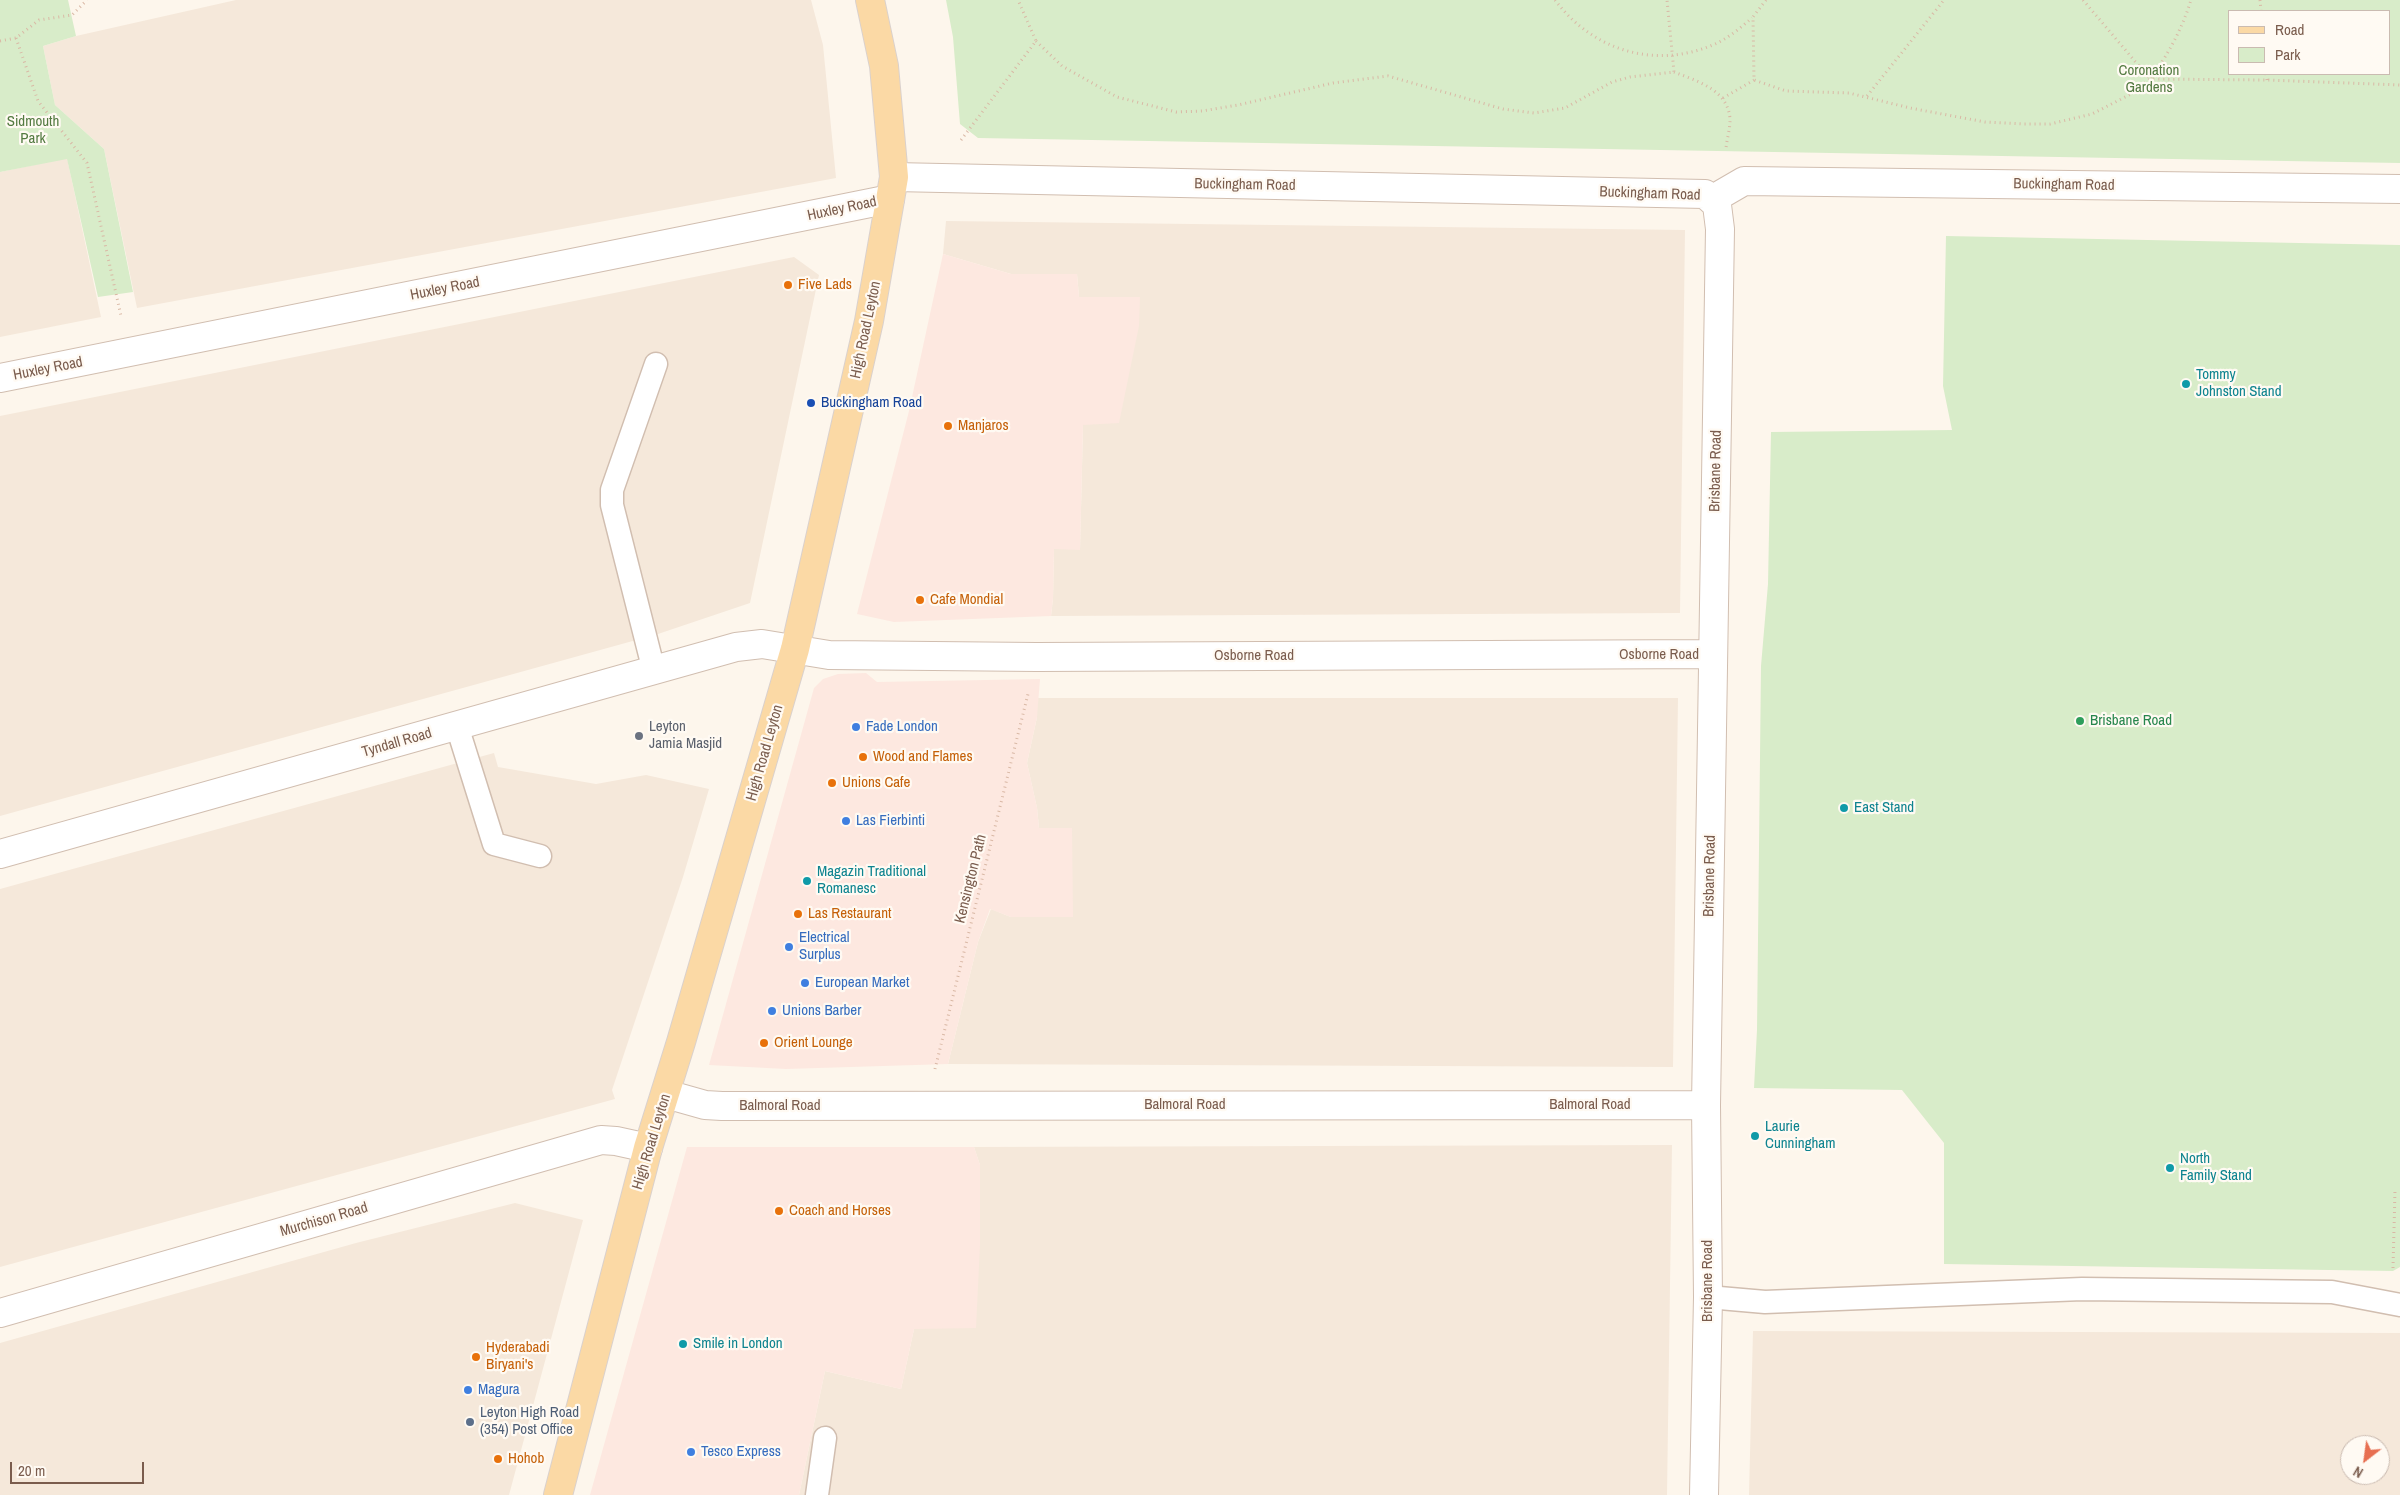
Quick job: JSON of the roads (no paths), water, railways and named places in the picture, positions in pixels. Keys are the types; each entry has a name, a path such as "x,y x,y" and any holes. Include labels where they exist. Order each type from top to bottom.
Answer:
{"main road":[{"name":"High Road Leyton","path":"558,1495 648,1148 666,1094 795,649 869,320 892,188 884,66 870,0"}],"street":[{"name":"Buckingham Road","path":"892,188 1705,194 1713,199 1744,181 2400,189"},
{"name":"Huxley Road","path":"0,378 892,188"},
{"name":"Brisbane Road","path":"1704,1495 1708,1297 1706,1105 1720,229 1720,213 1713,199"},
{"name":"Tyndall Road","path":"0,854 736,647 762,644 795,649"},
{"name":"Osborne Road","path":"795,649 829,655 1037,657 1713,654"},
{"name":"Balmoral Road","path":"666,1094 706,1105 722,1106 1706,1105"},
{"name":"Murchison Road","path":"0,1313 602,1140 648,1148"}],"lane":[{"path":"654,671 612,506 612,490 656,364"},
{"path":"457,726 494,844 540,856"},
{"path":"1708,1297 1765,1302 2082,1289 2332,1292 2400,1305"},
{"path":"817,1495 825,1438"}],"place":[{"name":"Five Lads","path":"788,285"},
{"name":"Tommy Johnston Stand","path":"2186,384"},
{"name":"Buckingham Road","path":"811,403"},
{"name":"Manjaros","path":"948,426"},
{"name":"Cafe Mondial","path":"920,600"},
{"name":"Brisbane Road","path":"2080,721"},
{"name":"Fade London","path":"856,727"},
{"name":"Leyton Jamia Masjid","path":"639,736"},
{"name":"Wood and Flames","path":"863,757"},
{"name":"Unions Cafe","path":"832,783"},
{"name":"East Stand","path":"1844,808"},
{"name":"Las Fierbinti","path":"846,821"},
{"name":"Magazin Traditional Romanesc","path":"807,881"},
{"name":"Las Restaurant","path":"798,914"},
{"name":"Electrical Surplus","path":"789,947"},
{"name":"European Market","path":"805,983"},
{"name":"Unions Barber","path":"772,1011"},
{"name":"Orient Lounge","path":"764,1043"},
{"name":"Laurie Cunningham","path":"1755,1136"},
{"name":"North Family Stand","path":"2170,1168"},
{"name":"Coach and Horses","path":"779,1211"},
{"name":"Smile in London","path":"683,1344"},
{"name":"Hyderabadi Biryani's","path":"476,1357"},
{"name":"Magura","path":"468,1390"},
{"name":"Leyton High Road (354) Post Office","path":"470,1422"},
{"name":"Tesco Express","path":"691,1452"},
{"name":"Hohob","path":"498,1459"}],"park label":[{"name":"Coronation Gardens","path":"2149,80"},
{"name":"Sidmouth Park","path":"33,130"}]}
